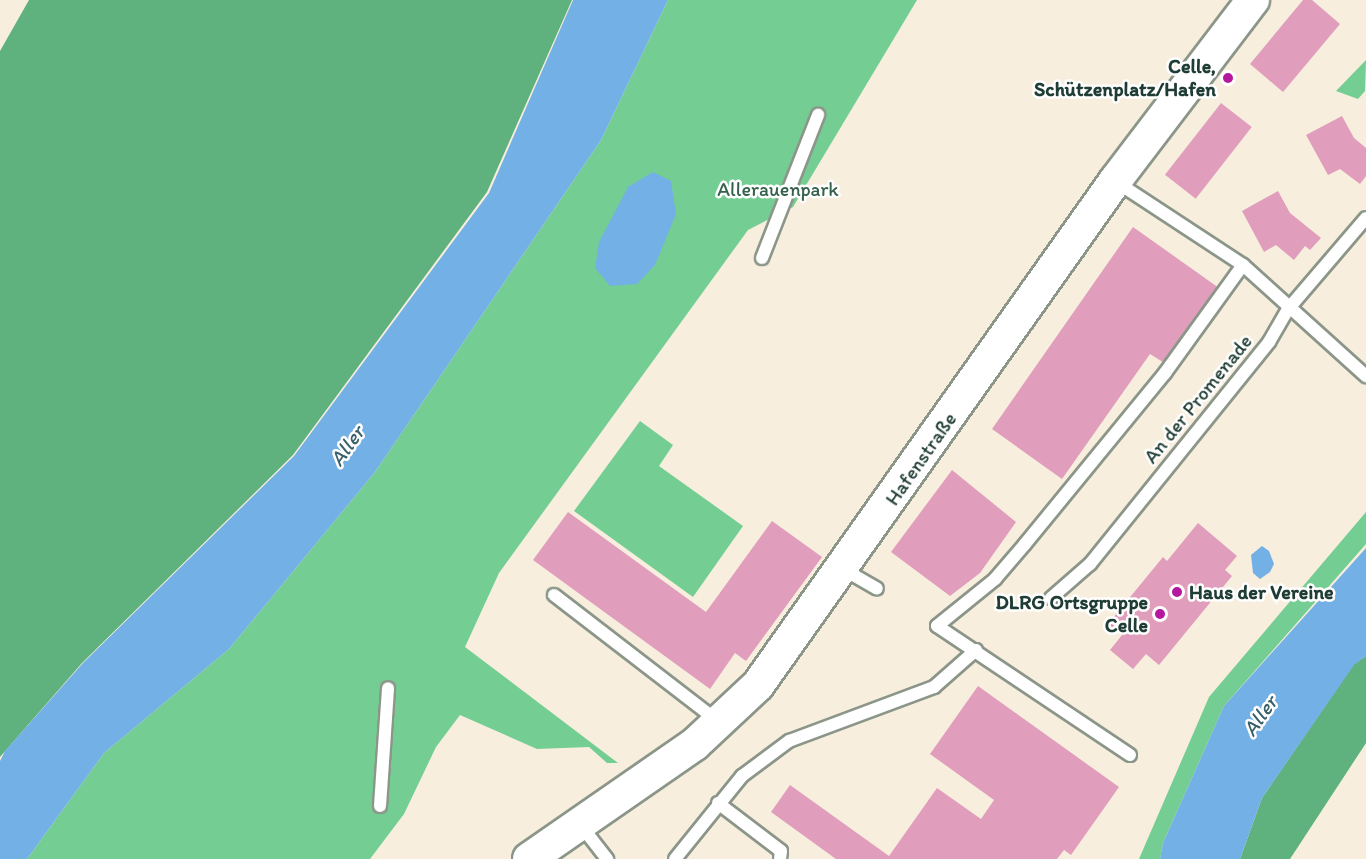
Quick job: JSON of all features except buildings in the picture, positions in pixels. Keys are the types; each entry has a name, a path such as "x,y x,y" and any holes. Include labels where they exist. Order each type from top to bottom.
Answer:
{"street":[{"name":"Hafenstraße","path":"529,859 578,822 634,787 720,723 765,677 1115,181 1253,0"}],"lane":[{"path":"762,258 818,115"},
{"path":"1115,181 1243,266 1366,376"},
{"name":"An der Promenade","path":"1051,598 1090,564 1269,342 1289,308 1366,218"},
{"path":"1130,755 937,626 995,579 1025,544 1166,374 1243,266"},
{"path":"843,569 877,590"},
{"path":"554,595 720,723"},
{"path":"675,859 742,776 789,741 934,687 976,650"},
{"path":"380,806 388,688"},
{"path":"718,803 781,850 780,859"},
{"path":"578,822 608,859"}],"green space":[{"path":"29,0 572,0 487,192 293,455 82,663 0,757 0,51"},
{"name":"Allerauenpark","path":"668,0 917,0 793,207 748,230 499,573 465,647 618,763 607,763 589,747 537,749 460,715 436,747 404,814 370,859 27,859 104,753 229,649 375,472 601,140"},
{"path":"1366,60 1365,91 1358,99 1336,91"},
{"path":"640,421 673,445 659,466 743,526 693,597 574,511"},
{"path":"1366,512 1366,544 1224,706 1163,843 1160,859 1139,859 1209,697"},
{"path":"1366,656 1366,743 1290,859 1240,859 1262,798 1354,664"}],"water":[{"name":"Aller","path":"573,0 668,0 601,140 375,472 229,649 104,753 27,859 0,859 0,761 5,751 83,663 294,456 489,193"},
{"path":"653,172 671,181 676,214 655,265 637,284 610,286 595,268 599,242 628,187"},
{"path":"1262,546 1269,551 1274,564 1270,572 1260,579 1253,573 1251,555"},
{"name":"Aller","path":"1366,548 1366,656 1354,665 1262,798 1240,859 1160,859 1163,843 1224,706"}],"place":[{"name":"Celle, Schützenplatz/Hafen","path":"1228,78"},
{"name":"Haus der Vereine","path":"1177,592"},
{"name":"DLRG Ortsgruppe Celle","path":"1160,614"}]}
